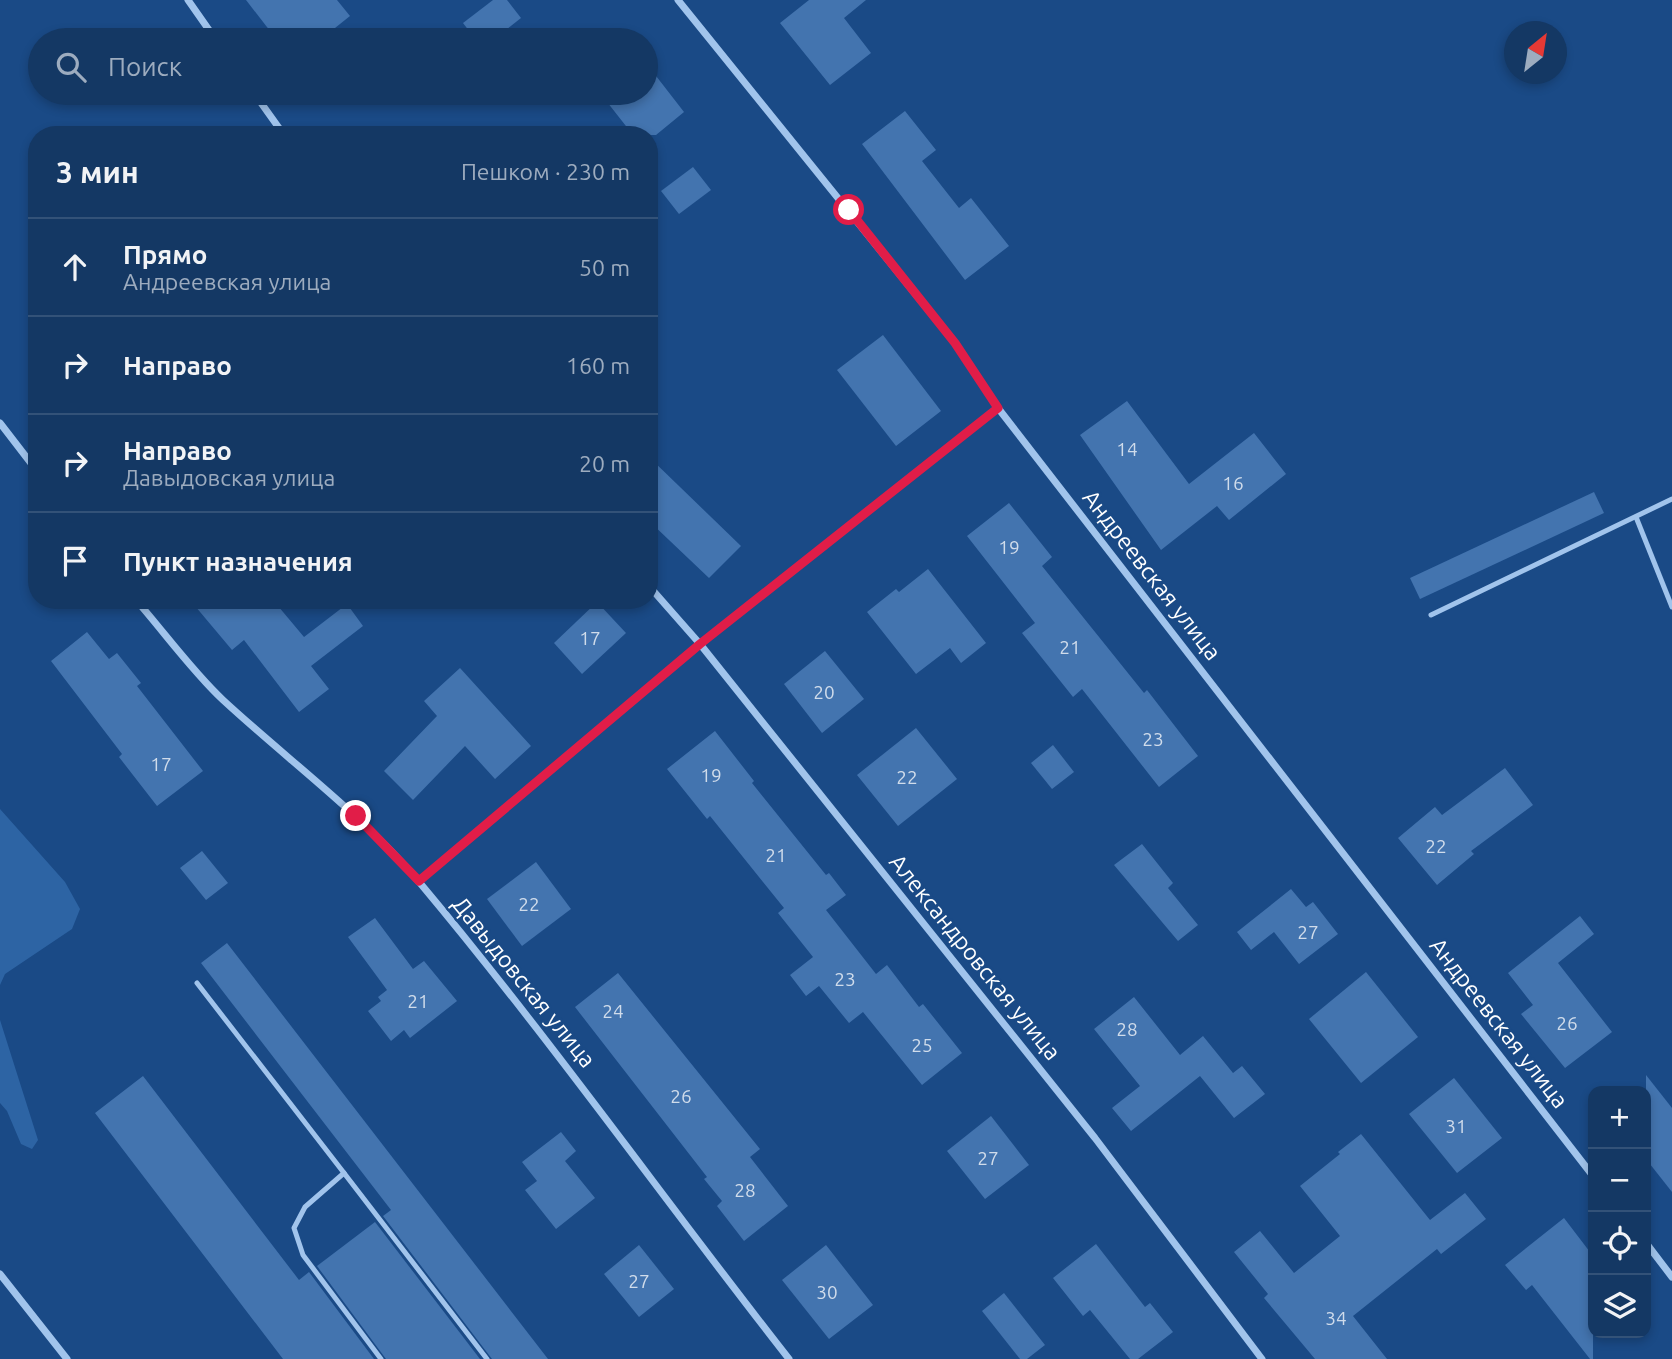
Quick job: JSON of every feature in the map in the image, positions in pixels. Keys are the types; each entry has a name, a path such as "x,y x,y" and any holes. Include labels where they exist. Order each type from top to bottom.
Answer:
{"street":[{"path":"188,0 208,28"},
{"name":"Андреевская улица","path":"678,0 955,343 998,408 1588,1170"},
{"path":"263,105 278,126"},
{"path":"0,424 28,460"},
{"name":"Александровская улица","path":"658,596 700,644 1095,1138 1262,1359"},
{"name":"Давыдовская улица","path":"144,609 221,698 356,816 419,881 584,1088 699,1244 789,1359"},
{"path":"1651,1250 1672,1277"},
{"path":"0,1274 67,1359"}],"lane":[{"path":"419,881 700,644 998,408"},
{"path":"1431,615 1672,499"},
{"path":"1636,517 1672,607"},
{"path":"197,983 487,1359"},
{"path":"344,1173 305,1207 294,1228 303,1255 381,1359"}],"shaded area":[{"path":"0,809 65,882 80,909 72,929 5,974 0,985"},
{"path":"0,1020 38,1140 32,1149 21,1144 7,1111 0,1103"}],"building":[{"path":"246,0 337,0 350,16 335,28 268,28"},
{"path":"493,0 507,0 521,18 508,28 467,28 463,23"},
{"path":"809,0 866,0 844,18 871,53 830,85 780,23"},
{"path":"658,78 684,112 658,133 658,126 626,126 609,105 658,105"},
{"path":"905,111 936,150 922,161 959,208 971,198 1009,246 965,280 862,144"},
{"path":"693,167 711,190 679,214 661,191"},
{"path":"883,335 941,411 896,446 837,370"},
{"path":"1127,401 1189,484 1254,433 1286,474 1229,520 1217,506 1161,550 1080,435"},
{"path":"658,466 741,546 709,578 658,530"},
{"path":"1594,492 1604,513 1420,599 1410,578"},
{"path":"1009,503 1052,557 1042,566 1144,693 1147,690 1198,756 1159,787 1082,689 1073,697 1022,633 1035,623 967,536"},
{"path":"928,569 986,643 961,663 950,648 916,674 867,612"},
{"path":"198,609 281,609 304,637 340,609 351,609 363,626 311,666 329,689 299,712 244,640 232,650"},
{"path":"590,609 604,609 626,633 582,674 554,643"},
{"path":"87,632 109,659 117,653 141,683 137,686 203,771 157,806 119,757 122,754 51,661"},
{"path":"825,651 864,699 822,733 784,684"},
{"path":"460,668 531,746 495,779 465,746 413,800 384,771 437,716 424,701"},
{"path":"916,728 957,779 898,826 857,775"},
{"path":"715,731 754,781 752,783 826,875 829,873 846,895 826,910 876,974 887,965 919,1007 923,1004 962,1053 922,1085 863,1012 849,1023 819,986 806,996 790,975 813,957 778,913 784,908 710,816 707,819 667,769"},
{"path":"1053,745 1074,772 1052,789 1031,763"},
{"path":"1505,768 1533,805 1471,851 1474,854 1437,885 1398,838 1435,807 1442,815"},
{"path":"1142,844 1173,883 1168,888 1198,925 1178,941 1114,865"},
{"path":"202,851 228,883 206,900 180,868"},
{"path":"536,862 571,909 522,946 487,899"},
{"path":"1291,889 1306,907 1313,902 1338,934 1299,964 1274,932 1251,950 1237,932"},
{"path":"1580,916 1594,934 1558,963 1612,1032 1565,1068 1521,1014 1533,1005 1508,973"},
{"path":"375,918 413,969 424,961 457,1001 410,1038 404,1030 391,1041 368,1011 381,1001 378,997 387,990 348,937"},
{"path":"227,943 548,1359 492,1359 383,1216 391,1210 201,963"},
{"path":"1366,972 1418,1037 1361,1083 1309,1019"},
{"path":"618,973 760,1149 750,1157 788,1206 744,1241 717,1206 722,1201 704,1179 707,1177 575,1007"},
{"path":"1134,997 1180,1055 1203,1036 1233,1073 1242,1066 1265,1094 1234,1118 1200,1076 1131,1131 1112,1108 1140,1086 1094,1029"},
{"path":"1646,1075 1672,1108 1672,1192 1651,1165 1651,1086 1646,1086"},
{"path":"143,1076 299,1280 309,1272 374,1359 283,1359 95,1113"},
{"path":"1454,1078 1502,1138 1457,1173 1409,1114"},
{"path":"991,1116 1029,1165 985,1199 947,1151"},
{"path":"561,1132 576,1151 565,1161 595,1198 556,1229 525,1190 537,1181 522,1162"},
{"path":"1361,1134 1430,1220 1465,1193 1486,1219 1441,1254 1437,1249 1353,1316 1387,1359 1315,1359 1264,1298 1268,1294 1234,1252 1260,1231 1294,1273 1340,1236 1300,1186"},
{"path":"1564,1218 1588,1249 1588,1338 1593,1338 1593,1359 1590,1359 1532,1285 1526,1290 1505,1265"},
{"path":"375,1222 480,1359 386,1359 317,1266"},
{"path":"1096,1244 1145,1307 1150,1303 1173,1332 1138,1359 1130,1359 1090,1310 1083,1316 1053,1278"},
{"path":"639,1245 674,1289 639,1317 604,1274"},
{"path":"826,1245 873,1305 829,1339 782,1280"},
{"path":"1004,1293 1045,1345 1027,1359 1020,1359 982,1311"}],"route":[{"path":"356,816 419,881 700,644 998,408 955,343 849,210"}]}
